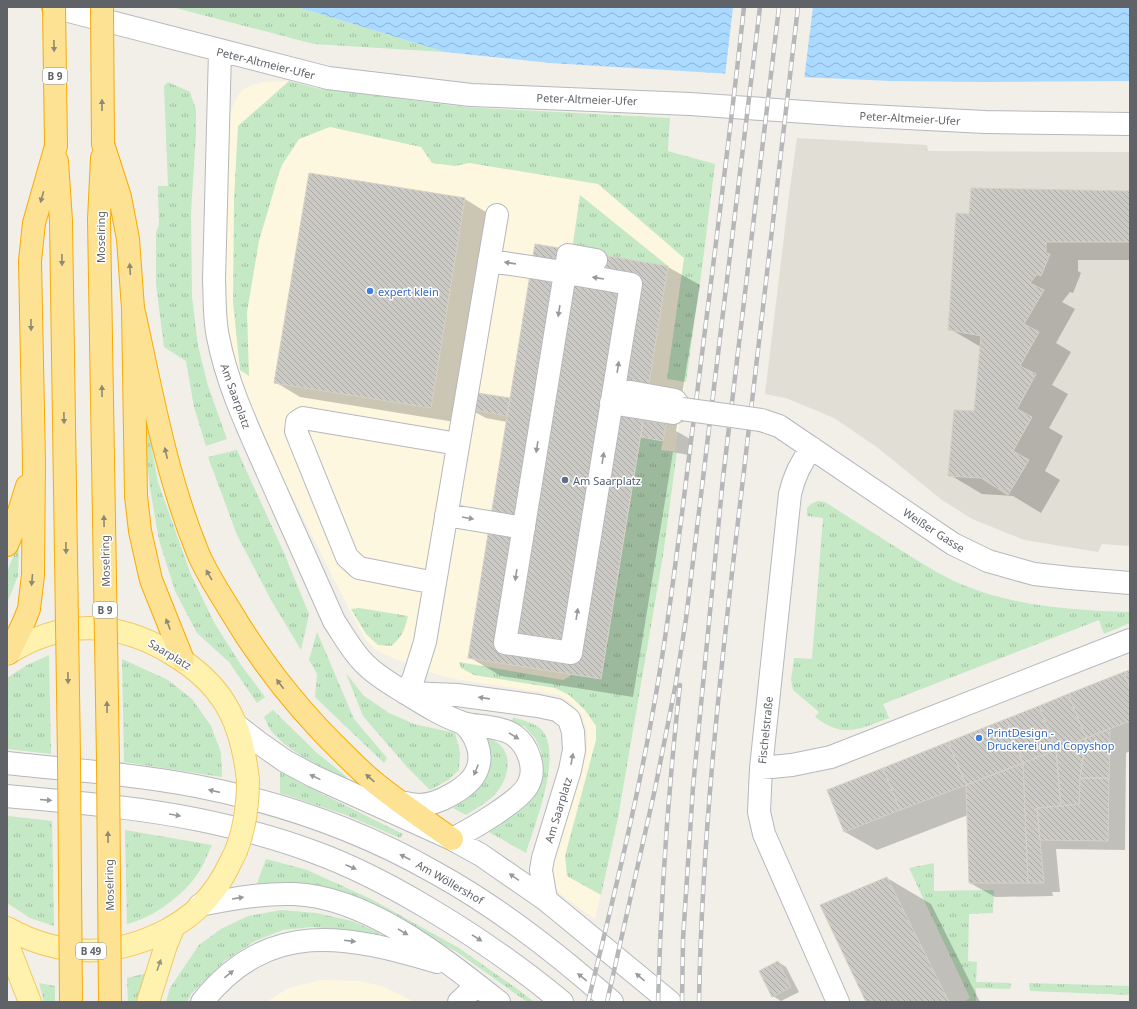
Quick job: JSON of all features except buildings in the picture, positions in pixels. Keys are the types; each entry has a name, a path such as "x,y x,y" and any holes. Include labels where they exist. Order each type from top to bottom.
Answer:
{"highway":[{"name":"B 9","path":"53,7 56,146 61,221 69,742 71,1002"},
{"name":"B 9","path":"102,7 103,144"},
{"path":"103,144 120,197 128,238 133,308 136,496 140,530 151,580 183,660"},
{"name":"Moselring","path":"103,144 99,219 108,761 110,1002"},
{"path":"8,654 23,624 29,609 31,597 33,575 34,462 30,260 34,223 56,146"},
{"path":"133,308 174,488 196,550 208,573 256,653 299,708 333,744 373,781 452,839"},
{"path":"7,546 13,532 34,462"}],"main road":[{"name":"Saarplatz","path":"7,928 39,943 62,949 96,951 136,943 156,936 174,926 189,915 217,887 236,851 241,838 246,814 248,780 243,744 226,705 212,685 199,672 183,660 158,645 139,636 118,630 99,628 58,631 36,639 8,654"},
{"path":"148,1002 166,945 174,926"},
{"path":"7,943 12,963 30,1002"}],"street":[{"name":"Peter-Altmeier-Ufer","path":"53,7 328,78 471,95 690,104 849,115 985,122 1130,124"},
{"name":"Am Saarplatz","path":"220,51 214,280 217,336 222,359 231,386 250,434 334,621 351,647 366,665 386,680 424,704 463,723 502,730 513,734 521,740 527,749 531,768 528,785 511,802 474,828 452,839"},
{"path":"406,693 413,680 425,642 497,215"},
{"path":"489,260 565,273 631,284 571,653 505,642 524,528 565,273 568,255 596,260"},
{"name":"Weißer Gasse","path":"613,396 675,400 682,409 761,420 779,426 953,544 988,561 1040,575 1130,583"},
{"path":"435,584 359,568 347,557 300,442 296,431 297,422 303,418 458,444"},
{"name":"Fischelstraße","path":"812,448 798,469 790,494 761,768 759,812 764,834 838,1002"},
{"path":"446,515 524,528"},
{"path":"507,631 536,636"},
{"path":"761,768 792,765 831,757 1130,640"},
{"name":"Am Saarplatz","path":"406,693 457,695 532,705 557,710 569,719 573,732 574,750 570,770 543,858 541,870 546,900"},
{"name":"Am Saarplatz","path":"400,802 419,805 433,803 457,792 472,778 477,770 479,750 471,731 463,723"},
{"path":"236,726 280,757 312,776 452,839 481,855 546,900 670,1002"},
{"name":"Am Wöllershof","path":"7,763 141,778 196,786 297,812 339,827 383,846 434,871 472,894 534,937 612,1002"},
{"path":"7,796 89,804 201,820 255,833 315,852 364,873 444,918 492,948 562,1002"},
{"path":"200,905 250,896 274,894 295,894 331,900 367,913 415,940 454,967 499,1002"},
{"path":"202,1002 224,978 261,952 276,946 311,939 332,939 375,945 454,967"},
{"path":"459,1002 477,985"}],"shaded area":[{"path":"289,81 316,88 465,107 670,118 668,151 715,164 703,261 675,451 677,452 663,556 618,818 595,919 564,897 556,889 549,870 570,808 587,749 587,731 582,716 572,704 559,695 449,678 423,670 375,649 365,639 349,609 271,454 238,380 226,320 224,286 223,247 229,116 235,101 242,90 264,82"},
{"path":"797,138 927,145 928,151 1130,152 1130,546 1102,544 1098,552 1024,540 972,519 942,500 878,448 834,418 786,398 765,394"},
{"path":"321,980 358,981 382,986 415,1002 266,1002 289,988"}],"green space":[{"path":"172,7 297,7 445,52 314,44"},
{"path":"289,81 316,88 465,107 670,118 668,151 715,164 686,382 667,379 684,258 598,184 469,163 455,166 432,163 421,147 330,127 299,139 282,165 279,173 259,241 247,312 249,376 240,370 233,302 234,199 238,126"},
{"path":"168,82 190,92 196,110 191,212 192,297 198,346 208,386 227,439 206,446 194,407 186,361 164,347 156,284 156,233 159,225 158,186 168,186 164,86"},
{"path":"580,195 668,266 572,250"},
{"path":"143,428 148,428 158,482 191,575 215,624 241,665 265,697 257,703 229,662 197,633 175,591 159,540 150,488"},
{"path":"641,437 663,441 661,450 677,452 663,556 618,818 601,895 567,876 565,856 596,740 596,726 585,710 569,695 555,688 474,675 461,668 459,662 563,680 574,674 601,679"},
{"path":"237,450 284,553 309,614 301,650 271,600 237,535 208,457"},
{"path":"818,501 825,502 894,546 954,581 996,596 1040,605 1085,610 1130,612 1130,623 1104,634 1099,620 883,704 889,718 869,726 852,730 835,728 825,724 815,717 819,712 793,690 791,680 794,658 812,659 823,518 807,516 807,508 811,504"},
{"path":"19,541 18,576 7,603 7,572"},
{"path":"359,608 408,616 401,636 391,646 378,645 366,634 351,609"},
{"path":"317,632 354,719 387,758 384,763 315,697 317,674 309,660"},
{"path":"49,655 51,754 7,749 7,678 27,665"},
{"path":"122,659 168,680 192,699 211,726 221,753 222,777 124,762"},
{"path":"346,673 364,696 389,713 414,724 455,733 460,752 459,770 448,780 430,790 408,768 363,716"},
{"path":"273,710 317,753 347,777 345,778 307,759 281,740 269,727 264,717"},
{"path":"513,717 531,723 541,729 547,740 549,755 545,790 526,853 489,832 533,798 539,785 543,765 541,751 535,738 525,727 512,722"},
{"path":"487,737 498,743 503,748 508,761 508,768 504,781 493,796 466,815 453,808 474,792 485,778 491,761 491,750"},
{"path":"280,770 300,783 403,834 400,838 346,815 280,793"},
{"path":"7,816 52,821 54,926 30,918 7,903"},
{"path":"125,830 212,845 205,861 194,879 178,896 158,911 127,924"},
{"path":"266,859 307,870 371,899 459,948 534,1002 527,1002 457,952 386,914 255,889"},
{"path":"934,863 934,891 994,890 993,913 969,914 968,961 977,962 976,982 1011,983 1010,989 976,988 976,1002 964,1002 970,998 909,868"},
{"path":"282,910 316,913 352,921 380,933 377,937 347,930 312,927 283,930 255,941 226,960 191,994 187,1002 166,1002 170,988 199,945 221,929 248,916"},
{"path":"147,973 136,1002 128,1002 127,978"},
{"path":"39,983 55,986 55,1002 44,1002"},
{"path":"1029,983 1130,986 1130,995 1030,991"}],"water":[{"path":"297,7 1130,7 1130,81 891,81 715,73 550,63 445,52"}],"pier":[{"path":"733,7 813,7 804,80 725,76"}],"railway":[{"path":"588,1002 618,878 645,754 665,636 680,532 744,7"},
{"path":"607,1002 655,789 675,688 686,619 760,7"},
{"path":"682,1002 683,939 693,787 723,478 779,7"},
{"path":"699,1002 708,812 720,685 798,7"},
{"path":"658,1002 666,844 680,685"}],"place":[{"name":"expert klein","path":"370,291"},
{"name":"Am Saarplatz","path":"565,480"},
{"name":"PrintDesign - Druckerei und Copyshop","path":"979,738"}]}
